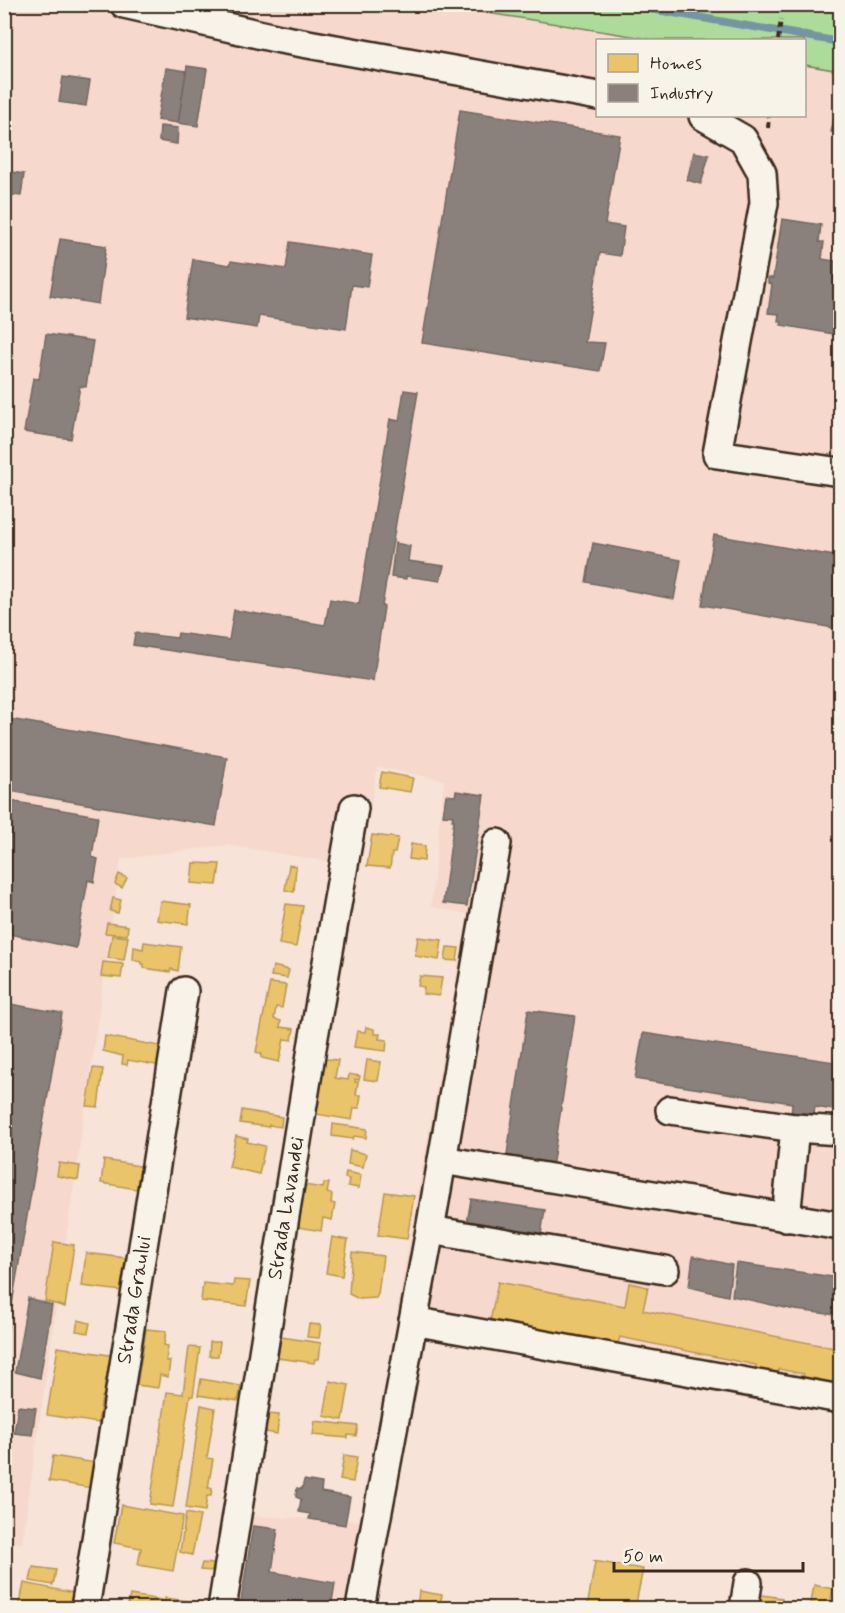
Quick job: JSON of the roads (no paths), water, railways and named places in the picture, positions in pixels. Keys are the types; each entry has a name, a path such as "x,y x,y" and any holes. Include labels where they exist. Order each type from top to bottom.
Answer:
{"street":[{"path":"124,4 280,39 596,96"},
{"path":"705,117 743,139 762,173 764,203 717,454 840,472"},
{"name":"Strada Lavandei","path":"222,1608 312,1048 354,808"},
{"path":"360,1608 430,1230 497,843"},
{"name":"Strada Graului","path":"85,1608 184,991"},
{"path":"670,1110 795,1128 840,1131"},
{"path":"786,1218 795,1128"},
{"path":"442,1160 840,1226"},
{"path":"430,1230 665,1270"},
{"path":"413,1321 840,1400"}],"waterway":[{"path":"622,4 840,42"}]}
